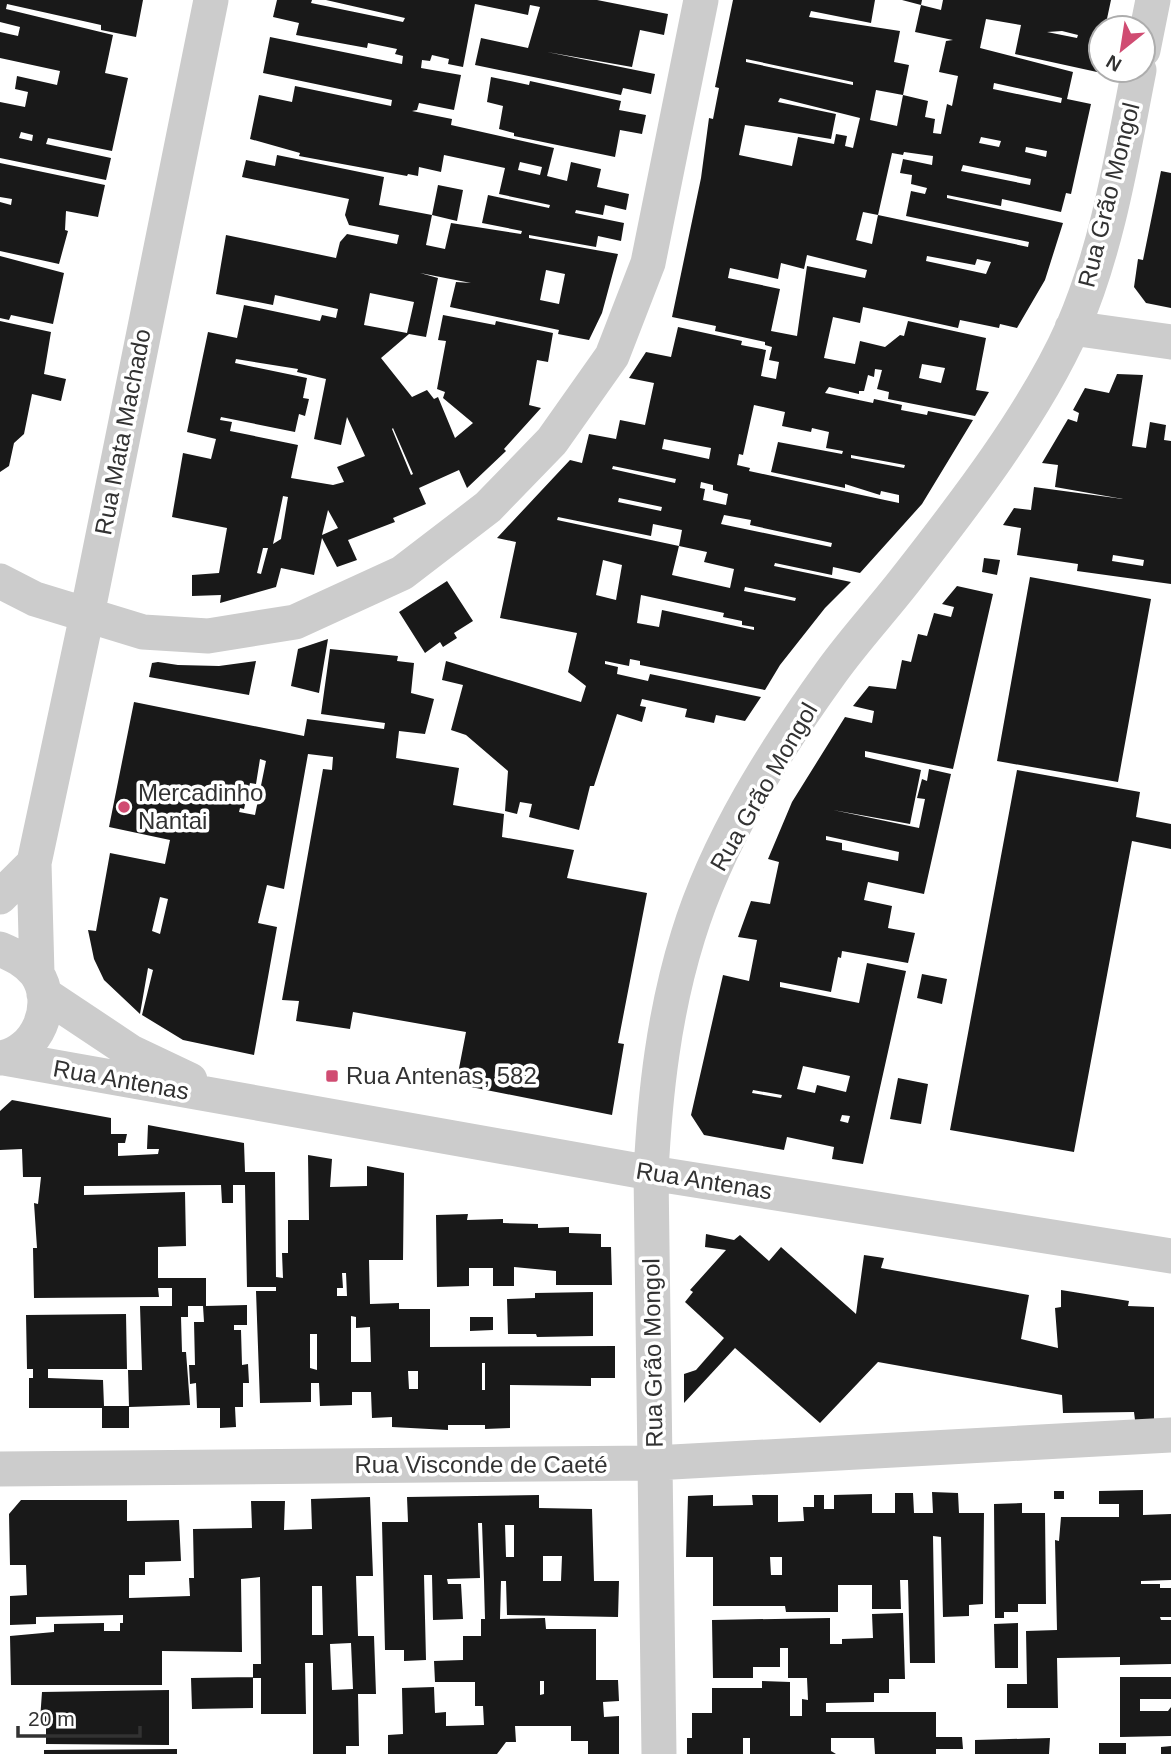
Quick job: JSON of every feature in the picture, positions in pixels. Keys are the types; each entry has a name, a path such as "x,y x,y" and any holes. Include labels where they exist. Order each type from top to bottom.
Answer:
{"street":[{"name":"Rua Mata Machado","path":"2,1058 25,1048 38,1031 45,1013 40,984 33,863 87,615 211,0"},
{"path":"0,581 35,599 143,632 208,636 295,622 402,573 488,507 552,441 612,356 648,263 701,0"},
{"name":"Rua Grão Mongol","path":"659,1754 650,1173 654,1107 665,1024 688,934 723,849 776,757 833,670 906,579 989,466 1032,400 1072,328 1094,270 1113,201 1136,84"},
{"path":"1072,328 1171,342"},
{"path":"0,897 33,863"},
{"name":"Rua Antenas","path":"0,949 21,958 40,984 131,1052 238,1101"},
{"name":"Rua Antenas","path":"2,1058 650,1173 1171,1256"},
{"name":"Rua Visconde de Caeté","path":"0,1469 654,1463 1171,1435"}],"building":[{"path":"0,0 143,0 136,37 101,30 101,25 7,4 6,9 113,35 105,73 128,78 112,151 48,138 46,144 111,158 106,180 0,158 0,102 25,107 28,92 15,89 17,76 57,85 60,71 0,58 0,32 18,36 20,27 0,22","holes":["21,132 33,135 32,141 19,138"]},
{"path":"277,0 312,0 311,3 403,22 405,18 326,0 597,0 668,14 664,35 640,30 632,67 547,52 655,74 651,94 623,88 621,95 475,65 481,38 528,48 540,7 530,5 528,15 475,4 463,67 448,64 449,59 432,55 430,61 422,60 421,68 461,75 454,110 419,103 417,110 412,111 452,119 451,125 554,148 547,176 567,181 571,162 601,169 597,187 629,194 626,210 605,205 603,215 576,210 575,213 624,223 621,241 598,236 596,247 529,235 529,238 618,254 602,313 589,340 558,334 559,330 450,307 456,282 471,283 420,273 438,278 426,337 409,334 381,358 412,397 427,390 434,399 438,397 455,438 473,423 443,398 445,392 437,389 446,341 438,340 443,315 495,325 496,321 553,333 548,362 537,360 529,405 541,408 504,449 506,451 467,488 459,470 419,488 426,504 393,518 395,522 348,540 357,560 337,567 322,538 314,575 281,568 276,587 220,603 221,595 192,596 192,575 219,573 227,528 172,517 183,453 211,459 216,439 187,432 208,332 237,338 244,305 320,321 322,315 336,318 338,309 275,295 273,305 216,294 226,235 336,258 340,242 347,234 397,244 399,235 349,225 345,215 349,199 242,177 246,160 275,166 277,155 384,177 379,205 432,215 426,245 445,249 451,223 521,234 522,231 482,223 488,195 549,208 550,205 499,194 505,168 444,155 441,172 419,167 418,176 407,176 299,156 300,153 250,139 259,95 292,102 295,86 391,106 392,100 263,73 270,37 402,64 403,56 395,54 397,49 368,43 367,48 296,35 299,23 273,17","holes":["520,162 542,167 540,175 518,170","546,270 565,274 559,304 540,300","370,293 414,302 407,333 364,325","236,359 298,369 297,372 326,379 314,439 341,445 347,417 365,456 337,467 344,482 333,485 291,478 298,445 230,431 232,422 220,420 221,417 295,432 299,414 305,416 309,399 303,398 307,378 235,363","393,428 413,474 411,475 392,429","283,496 288,497 281,539 273,544","328,510 338,528 322,535","263,548 268,548 261,574 257,573"]},
{"path":"733,0 875,0 871,23 811,11 809,17 900,31 894,62 909,65 903,95 928,101 925,117 935,119 933,133 941,134 947,104 952,106 958,76 939,72 946,41 953,40 915,32 921,5 941,10 943,0 1111,0 1108,14 1087,14 1087,70 1015,54 1021,25 986,19 980,48 1073,72 1067,99 1091,104 1071,194 1066,193 1061,212 1002,199 1001,206 947,195 947,198 1063,223 1045,280 1017,328 1000,324 999,328 960,320 958,328 863,307 860,323 833,317 824,358 855,364 860,341 885,347 900,335 904,336 908,321 986,338 976,390 989,392 975,416 888,399 889,392 877,389 882,370 875,369 874,377 868,375 864,391 859,391 859,394 829,387 825,393 873,403 874,399 902,405 901,410 927,415 928,411 973,420 922,504 860,573 833,567 832,575 775,563 774,566 851,582 825,608 780,665 765,690 640,665 640,661 630,659 629,666 605,661 605,664 618,667 617,674 648,681 650,674 761,697 745,721 716,715 714,723 685,717 687,709 642,699 640,706 646,707 642,722 617,714 594,786 590,786 579,830 529,817 532,804 520,802 517,814 505,811 508,771 466,735 451,730 463,685 442,680 446,661 581,702 586,686 568,672 577,633 500,618 516,542 497,538 570,460 582,463 589,434 616,439 620,420 645,425 654,383 629,378 646,352 671,357 678,327 742,341 741,345 766,350 761,376 776,379 779,362 769,360 772,347 765,345 765,342 715,331 716,326 672,317 701,178 709,118 713,119 719,88 715,87","holes":["1062,31 1078,35 1077,38 1047,32","746,59 853,82 853,85 746,62","994,83 1062,98 1061,103 993,89","876,90 903,95 897,126 870,120","780,98 860,118 853,148 845,146 847,136 836,134 834,144 798,137 792,166 739,155 745,125 831,139 836,114 778,102","981,137 1001,141 999,147 979,143","1026,147 1047,151 1046,157 1025,152","904,152 933,156 932,165 903,159 900,173 912,175 911,184 927,188 925,194 911,191 906,216 1029,242 1028,247 878,215 892,153 903,155","963,165 1031,179 1030,185 961,171","863,212 878,215 872,244 856,240","807,255 867,270 865,278 807,266 797,336 771,331 780,289 728,278 730,268 778,279 781,263 804,269","927,256 975,265 977,259 991,262 986,274 926,261","922,364 945,368 941,383 919,378","754,405 785,412 782,426 811,432 812,428 829,432 826,448 843,451 842,454 778,442 771,472 845,488 845,484 880,495 881,491 899,495 899,503 749,471 750,468 737,465 739,454 743,455","664,439 711,448 709,459 662,449","851,455 905,465 904,468 851,458","613,466 676,479 675,483 612,469","701,482 713,485 713,490 728,494 726,505 703,500 705,489 700,488","619,498 662,507 661,511 618,502","724,515 751,520 750,525 832,543 831,547 721,524","558,517 651,536 653,524 682,530 679,546 557,520","679,546 707,552 704,562 734,569 730,588 672,575","603,560 622,565 616,600 596,595","745,587 796,598 795,601 744,591","641,595 724,613 723,617 742,621 742,625 754,627 754,630 662,610 659,627 637,623"]},
{"path":"902,0 922,0 921,5"},
{"path":"491,77 529,85 530,81 621,101 619,110 646,115 642,134 620,130 615,157 514,136 514,133 499,129 503,106 487,102"},
{"path":"0,163 105,185 98,217 66,211 65,230 68,231 59,264 0,251 0,202 11,205 12,199 0,197"},
{"path":"1161,171 1171,173 1171,308 1146,303 1134,287 1138,259 1143,260"},
{"path":"438,185 463,190 457,221 432,215"},
{"path":"0,256 64,273 53,324 11,315 9,320 0,318"},
{"path":"0,321 51,332 44,374 66,379 61,401 32,394 24,434 14,443 9,466 0,472"},
{"path":"1117,374 1143,375 1132,446 1146,448 1150,422 1166,425 1164,440 1171,441 1171,584 1077,571 1078,564 1017,555 1021,528 1003,525 1014,508 1031,510 1034,487 1123,499 1055,487 1058,465 1042,463 1068,419 1077,422 1079,413 1073,410 1085,388 1109,393","holes":["1113,555 1144,560 1143,566 1112,561"]},
{"path":"984,558 1000,560 997,575 982,572"},
{"path":"1030,577 1151,599 1118,782 997,761"},
{"path":"447,581 473,621 454,633 457,638 443,647 440,642 425,653 399,612"},
{"path":"957,586 993,594 953,769 865,751 865,757 921,770 910,824 833,810 919,828 925,799 917,798 922,779 927,781 929,769 951,774 924,894 868,882 864,900 892,906 888,928 915,933 908,963 842,951 841,958 838,957 831,992 780,982 780,987 859,1003 867,963 906,971 863,1164 832,1159 834,1147 787,1137 784,1150 704,1135 691,1115 723,975 749,981 757,940 738,937 751,901 770,904 779,862 768,859 792,802 845,717 872,723 874,711 853,706 869,686 896,689 902,660 911,662 918,634 927,636 934,613 951,617 954,607 942,604","holes":["826,836 899,852 898,861 842,850 842,843 826,840","803,1066 850,1076 846,1092 817,1085 815,1093 797,1089","753,1090 782,1095 781,1098 752,1093","842,1115 850,1116 848,1123 840,1121"]},
{"path":"328,639 319,693 291,686 298,649"},
{"path":"330,649 398,656 397,661 414,663 411,693 434,699 425,734 399,731 396,758 459,768 453,805 504,814 502,837 574,850 567,878 647,893 618,1043 624,1044 612,1115 456,1084 466,1032 353,1012 350,1029 296,1021 299,1001 282,1000 323,769 332,770 333,757 308,754 284,889 267,885 258,923 277,927 254,1055 183,1040 142,1015 153,970 148,968 140,1014 104,980 94,959 88,930 96,931 110,853 165,864 170,840 109,827 134,702 304,736 307,719 384,729 385,723 321,714","holes":["260,759 266,761 255,815 239,812 240,808 244,809 250,783 256,784","160,897 168,899 160,934 152,931"]},
{"path":"256,661 249,695 149,677 152,663 158,662 219,666"},
{"path":"1017,770 1140,792 1136,817 1171,824 1171,849 1132,841 1074,1152 950,1130"},
{"path":"922,974 947,979 942,1004 917,998"},
{"path":"898,1078 928,1084 921,1124 890,1119"},
{"path":"12,1100 111,1118 111,1134 127,1134 125,1143 118,1143 118,1156 158,1154 159,1149 147,1149 148,1125 244,1143 245,1172 275,1172 276,1277 283,1278 282,1253 288,1253 288,1220 309,1220 308,1155 332,1159 330,1187 367,1186 367,1166 404,1173 403,1260 369,1260 370,1304 399,1303 399,1309 430,1309 430,1347 615,1346 615,1378 591,1378 591,1386 510,1385 510,1428 485,1429 485,1425 448,1425 448,1430 392,1427 392,1417 372,1418 371,1392 352,1392 352,1405 320,1406 319,1383 311,1383 311,1402 260,1403 256,1291 276,1291 276,1287 247,1287 245,1185 233,1185 233,1203 222,1203 221,1185 84,1186 84,1195 185,1192 186,1246 158,1247 158,1278 206,1278 206,1306 247,1305 247,1325 234,1325 234,1330 241,1330 242,1365 248,1364 249,1383 243,1383 243,1407 235,1407 236,1427 220,1428 220,1408 197,1408 196,1383 190,1384 189,1365 195,1365 194,1322 204,1322 203,1306 188,1306 188,1317 181,1317 182,1352 186,1352 190,1405 129,1407 128,1370 142,1370 140,1306 172,1306 172,1288 158,1288 159,1297 34,1298 33,1248 37,1248 34,1203 38,1204 41,1177 23,1177 22,1149 0,1150 0,1111","holes":["342,1273 346,1273 347,1296 337,1296 337,1288 343,1288","351,1316 356,1317 356,1328 370,1327 371,1362 351,1362","310,1334 317,1334 317,1370 310,1368","482,1363 485,1363 485,1390 482,1390","408,1371 418,1371 418,1389 409,1389"]},
{"path":"468,1214 467,1220 503,1219 503,1223 538,1224 538,1228 569,1227 569,1233 601,1234 601,1247 611,1247 612,1285 556,1285 556,1271 514,1267 514,1286 493,1286 493,1268 469,1268 469,1286 437,1287 436,1215"},
{"path":"706,1234 734,1240 740,1235 769,1261 781,1247 856,1314 864,1255 884,1258 881,1268 1029,1295 1021,1339 1058,1348 1055,1308 1061,1307 1061,1290 1129,1301 1128,1306 1154,1307 1154,1420 1135,1420 1134,1412 1063,1413 1062,1395 878,1362 820,1423 735,1348 684,1403 684,1374 696,1370 724,1338 685,1302 693,1292 690,1290 726,1250 705,1247"},
{"path":"593,1292 593,1336 537,1337 536,1334 508,1334 507,1299 535,1298 535,1293"},
{"path":"126,1314 127,1369 48,1369 48,1378 103,1380 104,1406 129,1406 129,1428 102,1428 102,1408 29,1408 29,1378 33,1378 33,1369 27,1369 26,1315"},
{"path":"470,1317 493,1317 493,1330 470,1331"},
{"path":"1143,1490 1143,1515 1171,1514 1171,1580 1141,1581 1141,1584 1160,1584 1160,1588 1171,1588 1171,1617 1160,1617 1161,1620 1171,1620 1171,1664 1120,1665 1120,1657 1057,1658 1058,1708 1007,1708 1007,1684 1027,1684 1026,1631 1057,1630 1055,1540 1059,1541 1061,1517 1119,1517 1119,1504 1099,1504 1099,1491"},
{"path":"1054,1491 1064,1491 1064,1499 1054,1499"},
{"path":"932,1492 958,1493 959,1513 984,1513 983,1604 969,1605 969,1616 943,1617 941,1537 933,1536 935,1663 910,1663 908,1580 900,1580 901,1609 872,1609 872,1585 838,1585 838,1612 786,1612 785,1606 713,1606 713,1557 686,1557 688,1496 713,1495 713,1506 753,1505 752,1495 778,1495 778,1522 804,1521 803,1507 814,1507 814,1495 824,1495 824,1509 834,1509 834,1495 872,1494 872,1513 895,1513 895,1493 913,1493 914,1513 933,1513","holes":["770,1557 782,1557 782,1575 771,1575"]},
{"path":"539,1495 539,1508 592,1509 594,1581 619,1581 618,1617 507,1615 506,1581 501,1581 500,1619 545,1618 546,1629 596,1629 596,1680 618,1680 619,1701 603,1702 604,1717 619,1716 619,1754 588,1754 588,1741 571,1741 571,1726 515,1726 516,1742 506,1742 497,1754 388,1754 388,1735 403,1734 402,1688 434,1687 435,1713 446,1712 446,1726 484,1725 483,1706 475,1706 475,1682 435,1682 434,1661 463,1660 463,1636 481,1636 481,1619 485,1619 482,1523 478,1523 480,1578 447,1579 448,1584 461,1584 463,1619 433,1620 432,1575 424,1575 426,1660 404,1661 404,1650 385,1650 382,1522 408,1522 407,1497","holes":["505,1525 514,1525 514,1557 506,1557","543,1556 562,1556 561,1581 543,1581","540,1681 544,1681 544,1694 540,1695"]},
{"path":"370,1497 373,1576 356,1576 358,1636 374,1636 376,1694 358,1694 359,1746 346,1746 346,1754 313,1754 313,1663 305,1663 306,1714 261,1714 261,1678 253,1678 253,1664 261,1664 260,1577 241,1579 242,1652 162,1651 162,1685 11,1685 10,1636 54,1632 54,1624 104,1623 104,1631 120,1631 120,1623 123,1623 123,1615 36,1617 36,1624 10,1625 10,1596 27,1595 26,1565 10,1565 9,1514 21,1500 127,1500 127,1521 179,1520 181,1561 145,1562 145,1575 129,1575 129,1598 190,1596 189,1578 194,1578 193,1529 252,1528 251,1501 285,1501 284,1530 312,1529 311,1499","holes":["312,1586 322,1586 323,1635 312,1635","351,1643 353,1689 332,1690 330,1644"]},
{"path":"1022,1503 1022,1513 1045,1513 1046,1604 1018,1604 1018,1612 1004,1612 1004,1618 995,1618 994,1504"},
{"path":"903,1613 905,1679 889,1679 889,1693 874,1693 874,1702 826,1703 826,1712 936,1712 936,1737 962,1737 963,1749 936,1749 936,1754 875,1754 874,1738 831,1738 831,1751 836,1754 750,1754 750,1738 743,1738 743,1754 687,1754 687,1738 692,1738 692,1713 712,1713 712,1688 762,1688 762,1681 790,1682 790,1716 802,1716 802,1699 808,1700 807,1678 788,1678 788,1648 780,1648 780,1667 753,1667 753,1678 713,1678 712,1620 830,1618 830,1644 842,1644 842,1639 873,1638 872,1614"},
{"path":"1018,1623 1018,1668 995,1668 994,1624"},
{"path":"253,1677 253,1708 192,1709 191,1678"},
{"path":"1120,1677 1171,1677 1171,1699 1140,1699 1140,1711 1168,1711 1171,1707 1171,1736 1120,1737"},
{"path":"169,1690 169,1745 46,1744 46,1725 40,1720 42,1692"},
{"path":"1050,1738 1049,1754 975,1754 975,1740"},
{"path":"1099,1743 1126,1743 1126,1754 1099,1754"},
{"path":"1171,1746 1171,1754 1161,1754 1161,1747"},
{"path":"177,1749 177,1754 44,1754 44,1750"}],"place":[{"name":"Mercadinho Nantai","path":"124,807"},
{"name":"Rua Antenas, 582","path":"332,1076"}]}
